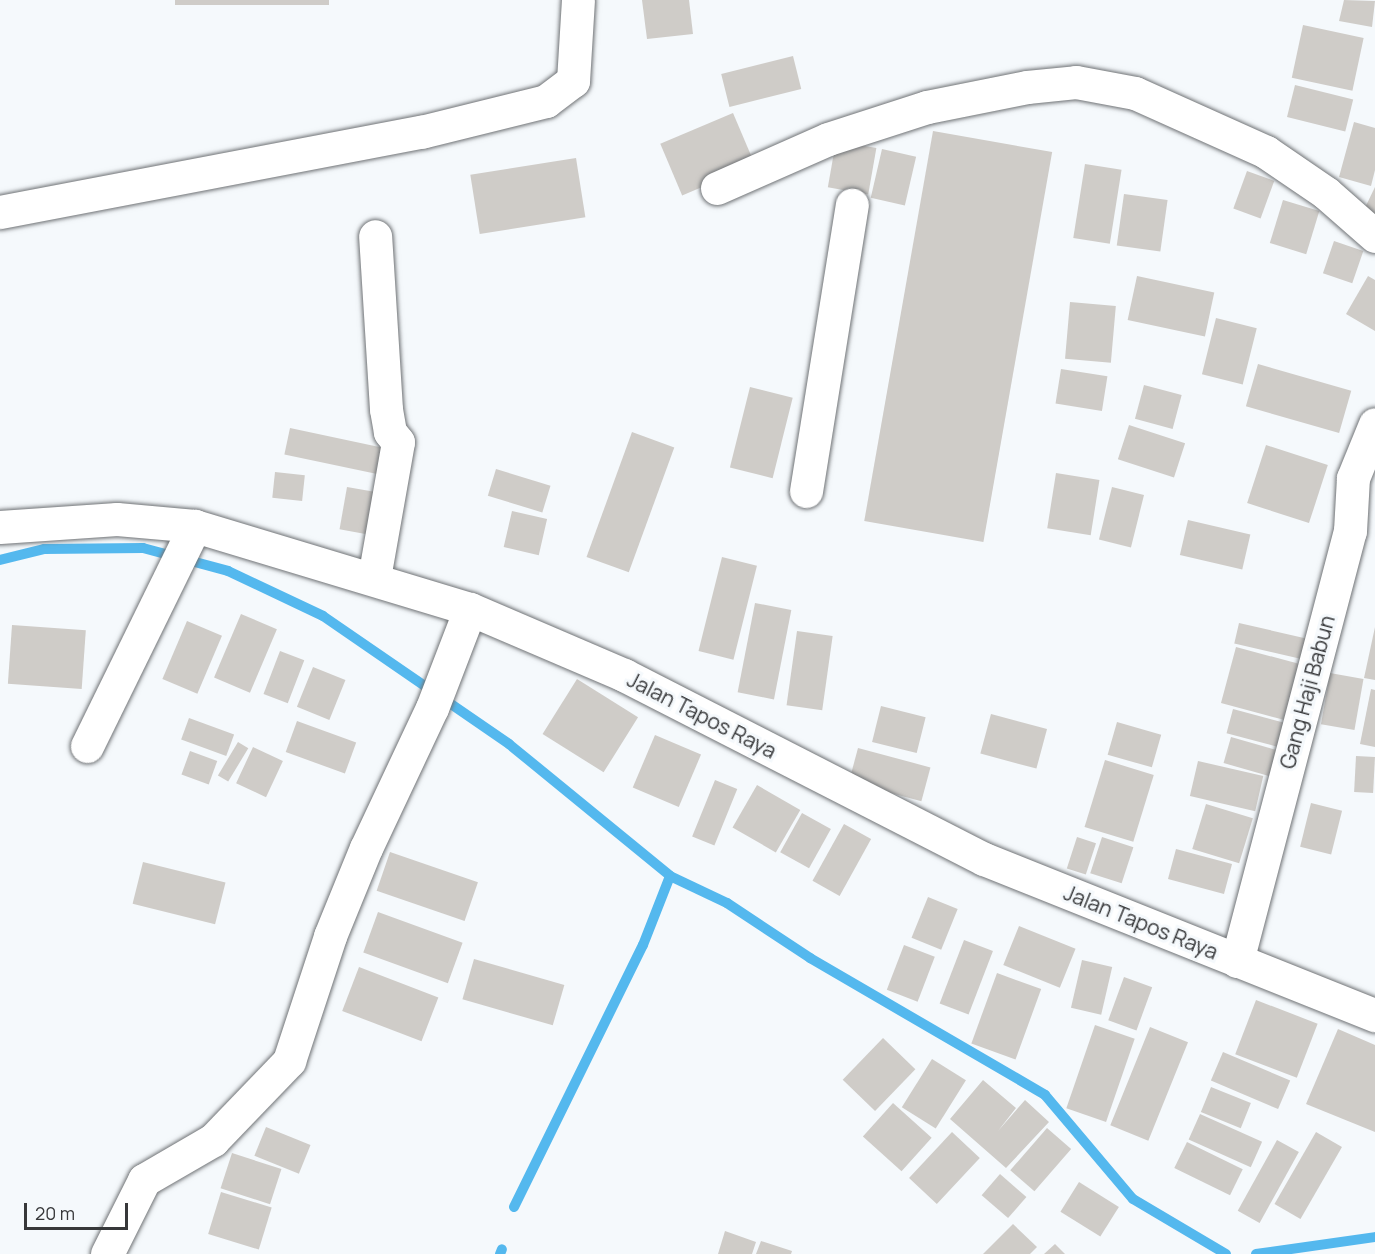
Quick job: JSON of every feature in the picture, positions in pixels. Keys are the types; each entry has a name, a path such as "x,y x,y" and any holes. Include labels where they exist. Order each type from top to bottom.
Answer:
{"street":[{"path":"0,212 421,132 546,101 573,81 579,0"},
{"path":"717,188 828,139 927,107 1027,87 1076,82 1135,93 1266,152 1296,170 1375,236"},
{"path":"806,491 852,205"},
{"path":"374,578 398,442 390,432 386,409 375,236"},
{"name":"Gang Haji Babun","path":"1237,961 1350,531 1353,478 1375,424"},
{"name":"Jalan Tapos Raya","path":"0,527 117,519 185,548 374,578 470,609 624,675 984,859 1375,1015"},
{"path":"87,746 185,548"},
{"path":"107,1254 144,1180 213,1140 289,1061 330,936 361,859 432,708 470,609"}],"building":[{"path":"175,0 329,0 329,5 175,5"},
{"path":"642,0 689,0 693,34 647,39"},
{"path":"1344,0 1375,1 1372,27 1339,21"},
{"path":"1303,25 1364,38 1352,91 1292,78"},
{"path":"793,56 801,89 729,107 721,74"},
{"path":"1295,85 1353,100 1345,132 1287,117"},
{"path":"733,113 755,165 682,195 660,144"},
{"path":"1354,122 1375,128 1375,170 1371,186 1339,177"},
{"path":"933,131 1052,152 983,542 864,521"},
{"path":"836,141 876,148 868,194 828,187"},
{"path":"882,149 916,157 905,206 871,198"},
{"path":"576,158 585,217 480,234 470,175"},
{"path":"1085,164 1122,170 1110,244 1073,238"},
{"path":"1247,171 1274,181 1261,219 1233,209"},
{"path":"1375,187 1375,222 1361,216"},
{"path":"1124,194 1168,200 1160,252 1117,245"},
{"path":"1283,200 1319,211 1306,254 1270,243"},
{"path":"1334,241 1363,251 1352,283 1323,273"},
{"path":"1137,276 1214,292 1205,336 1128,320"},
{"path":"1368,276 1375,280 1375,331 1346,314"},
{"path":"1070,302 1116,306 1111,363 1065,359"},
{"path":"1216,318 1257,328 1243,384 1202,374"},
{"path":"1258,364 1351,391 1339,433 1246,406"},
{"path":"1061,369 1107,376 1102,411 1056,404"},
{"path":"1144,385 1182,395 1173,429 1135,419"},
{"path":"750,387 793,398 773,478 730,468"},
{"path":"1129,425 1185,443 1174,477 1118,459"},
{"path":"290,428 384,448 378,474 284,454"},
{"path":"632,432 674,447 629,572 587,557"},
{"path":"1266,445 1328,465 1309,523 1247,503"},
{"path":"496,469 551,486 542,512 488,496"},
{"path":"275,472 305,475 302,501 272,498"},
{"path":"1056,473 1099,480 1091,535 1047,528"},
{"path":"347,487 376,492 368,534 340,529"},
{"path":"1112,487 1144,495 1131,547 1099,539"},
{"path":"512,511 547,519 539,555 504,547"},
{"path":"1188,520 1250,534 1242,569 1180,555"},
{"path":"722,557 757,566 733,660 699,651"},
{"path":"755,603 791,610 774,699 738,692"},
{"path":"241,614 277,629 250,693 214,678"},
{"path":"187,621 222,636 197,694 162,679"},
{"path":"1239,623 1307,639 1302,659 1234,643"},
{"path":"12,625 86,630 82,689 8,684"},
{"path":"1375,627 1375,680 1364,678"},
{"path":"797,631 833,636 822,710 787,705"},
{"path":"1236,647 1299,664 1284,720 1221,703"},
{"path":"280,651 304,660 288,703 264,694"},
{"path":"313,667 345,680 329,720 297,707"},
{"path":"1330,673 1363,679 1354,730 1321,724"},
{"path":"577,679 638,717 604,772 543,734"},
{"path":"1371,689 1375,690 1375,747 1360,744"},
{"path":"881,706 926,717 917,753 872,742"},
{"path":"1233,709 1289,724 1283,748 1227,733"},
{"path":"991,714 1047,729 1036,769 980,754"},
{"path":"189,718 234,734 226,756 181,740"},
{"path":"297,721 356,743 345,774 286,752"},
{"path":"1117,722 1161,735 1152,767 1108,755"},
{"path":"655,735 701,755 679,807 633,787"},
{"path":"1231,737 1277,750 1270,776 1224,763"},
{"path":"238,742 248,748 228,782 218,775"},
{"path":"253,747 283,761 266,797 236,783"},
{"path":"858,748 930,767 921,801 849,782"},
{"path":"190,751 217,761 209,784 181,774"},
{"path":"1356,756 1375,757 1373,793 1354,792"},
{"path":"1105,760 1154,775 1133,842 1085,827"},
{"path":"1198,761 1263,776 1255,811 1190,796"},
{"path":"715,780 737,789 714,846 692,837"},
{"path":"757,785 800,810 776,852 732,827"},
{"path":"1311,803 1342,811 1331,854 1300,847"},
{"path":"1206,804 1253,818 1239,863 1192,849"},
{"path":"802,813 831,829 809,868 780,852"},
{"path":"844,824 871,839 840,896 812,881"},
{"path":"1077,837 1096,843 1086,875 1067,868"},
{"path":"1102,837 1133,847 1122,883 1090,873"},
{"path":"1176,849 1232,864 1224,894 1168,879"},
{"path":"390,852 478,882 465,921 377,891"},
{"path":"143,862 225,883 215,924 133,904"},
{"path":"928,897 958,909 941,950 912,938"},
{"path":"378,912 463,943 448,983 363,952"},
{"path":"1019,926 1076,949 1060,988 1003,965"},
{"path":"964,940 993,951 969,1015 940,1003"},
{"path":"904,945 935,957 918,1002 887,990"},
{"path":"474,959 564,985 553,1025 462,999"},
{"path":"1082,960 1112,967 1101,1015 1071,1008"},
{"path":"359,967 438,997 422,1041 342,1011"},
{"path":"997,973 1041,989 1016,1060 971,1043"},
{"path":"1124,977 1152,987 1136,1030 1108,1020"},
{"path":"1256,1000 1318,1024 1297,1078 1235,1054"},
{"path":"1095,1025 1135,1039 1106,1122 1066,1108"},
{"path":"1150,1027 1188,1042 1148,1141 1110,1125"},
{"path":"1338,1029 1375,1045 1375,1132 1306,1104"},
{"path":"883,1038 915,1069 875,1111 843,1080"},
{"path":"1223,1052 1290,1081 1278,1109 1211,1081"},
{"path":"932,1059 966,1080 936,1129 902,1107"},
{"path":"983,1080 1016,1108 998,1131 1025,1100 1049,1122 1006,1168 950,1119"},
{"path":"1211,1087 1251,1103 1241,1128 1201,1112"},
{"path":"893,1103 932,1138 902,1171 863,1136"},
{"path":"1200,1114 1262,1142 1251,1167 1189,1140"},
{"path":"266,1127 311,1145 299,1174 254,1156"},
{"path":"1047,1128 1071,1149 1034,1191 1010,1170"},
{"path":"952,1132 980,1158 937,1204 909,1178"},
{"path":"1316,1132 1342,1147 1300,1219 1274,1204"},
{"path":"1277,1140 1299,1152 1260,1223 1238,1211"},
{"path":"1187,1142 1243,1169 1230,1195 1174,1168"},
{"path":"232,1153 281,1169 270,1204 221,1188"},
{"path":"1000,1174 1026,1197 1008,1218 982,1195"},
{"path":"1079,1182 1119,1207 1100,1237 1060,1212"},
{"path":"221,1192 272,1207 259,1250 208,1234"},
{"path":"1013,1224 1037,1247 1030,1254 983,1254"},
{"path":"725,1231 756,1242 752,1254 718,1254"},
{"path":"761,1241 792,1251 791,1254 756,1254"},
{"path":"1055,1244 1065,1254 1044,1254"}],"waterway":[{"path":"0,560 44,549 143,548 228,571 323,616 509,744 670,876 727,903 810,958 1045,1095 1133,1199 1226,1254"},
{"path":"514,1207 643,945 670,876"},
{"path":"1256,1254 1375,1237"},
{"path":"500,1254 502,1249"}]}
